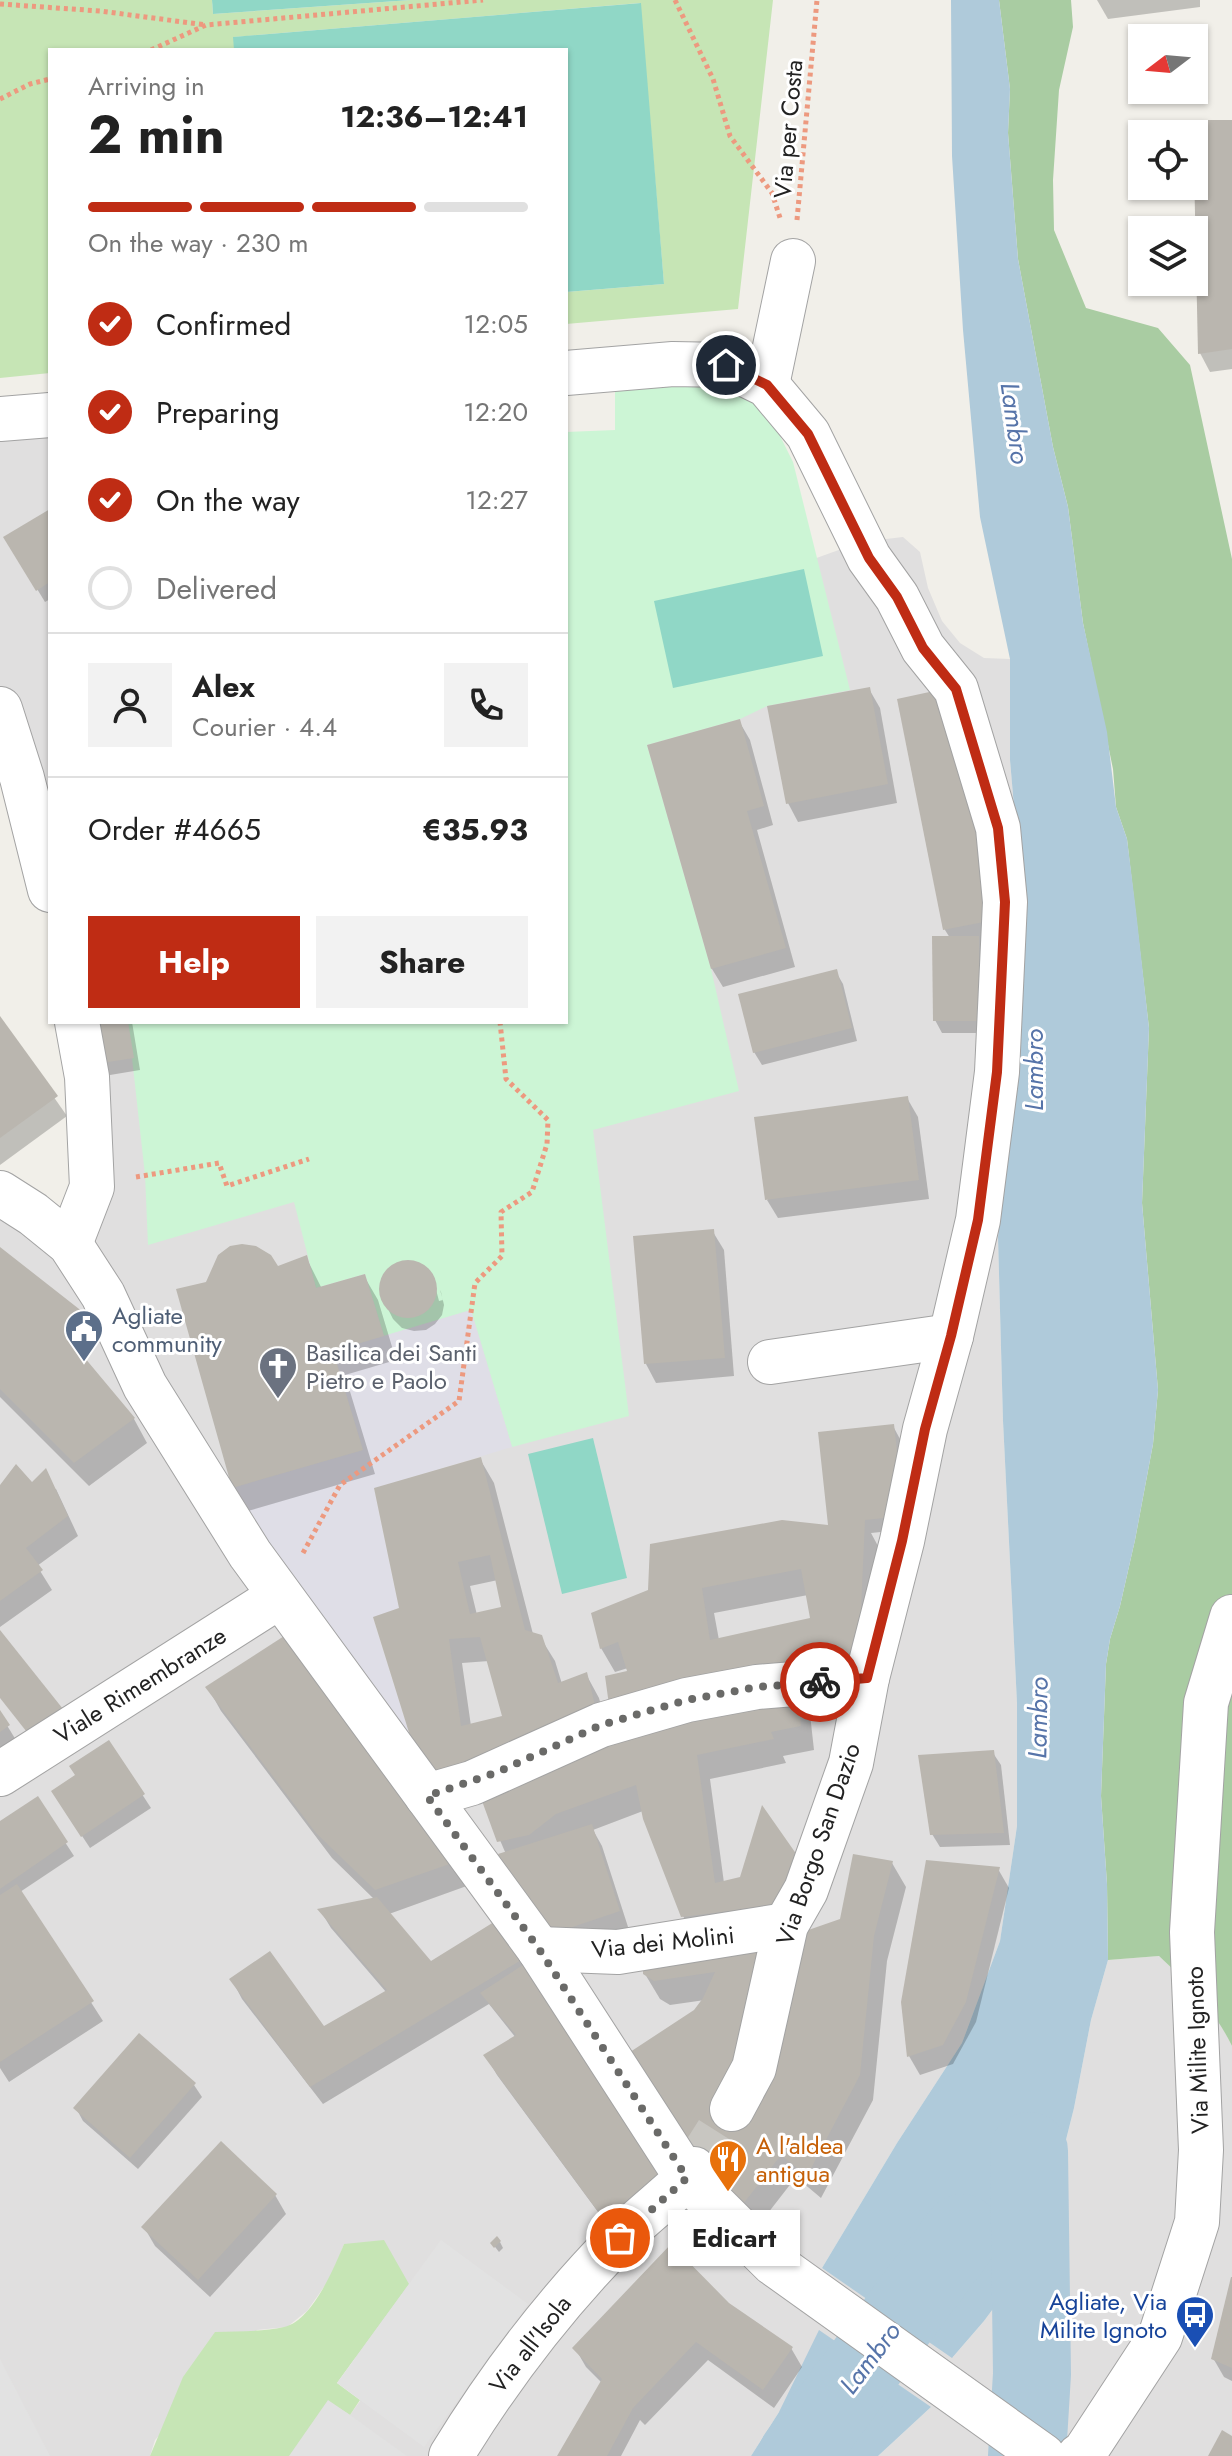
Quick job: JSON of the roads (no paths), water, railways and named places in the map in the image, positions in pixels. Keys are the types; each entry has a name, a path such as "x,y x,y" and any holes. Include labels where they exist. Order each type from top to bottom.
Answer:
{"street":[{"path":"568,373 673,364 726,365 767,385 793,261"},
{"name":"Via Borgo San Dazio","path":"732,2109 754,2068 786,1925 806,1890 851,1763 867,1678 902,1541 925,1429 978,1220 997,1072 1005,902 998,828 956,689 923,648 897,597 869,558 808,434 767,385"},
{"path":"0,419 48,415"},
{"path":"0,709 22,778 48,882"},
{"path":"70,1244 92,1187 87,1077 77,1024"},
{"path":"0,1193 33,1214 70,1244 103,1295 145,1386 280,1596 380,1728 539,1949 690,2174 773,2263 1043,2456"},
{"path":"770,1362 951,1336"},
{"name":"Viale Rimembranze","path":"0,1774 280,1596"},
{"name":"Via Milite Ignoto","path":"1079,2456 1120,2402 1160,2337 1197,2222 1201,2150 1192,1932 1206,1703 1232,1617"},
{"path":"427,1796 485,1778 601,1725 687,1700 757,1687 867,1678"},
{"name":"Via dei Molini","path":"539,1949 618,1952 786,1925"},
{"name":"Via all'Isola","path":"451,2456 478,2411 564,2299 620,2238 690,2174"}],"water":[{"path":"951,0 999,0 1010,89 1008,133 1018,259 1053,447 1068,507 1083,623 1107,732 1116,807 1127,839 1149,1028 1142,1203 1158,1390 1153,1444 1135,1540 1106,1664 1101,1796 1108,1960 1091,2020 1074,2108 1039,2247 952,2358 822,2268 962,2043 1000,1941 1017,1826 1017,1703 1003,1421 998,1237 1010,1118 1016,830 1010,760 1010,659 980,517 963,330 952,156"},
{"path":"819,2330 931,2407 878,2456 751,2456 779,2412"}],"waterway":[{"name":"Lambro","path":"1027,2456 1032,2374 1029,2151"},
{"name":"Lambro","path":"797,2456 962,2233"}],"tunnel":[{"path":"694,2169 732,2109"}],"place":[{"name":"Agliate community","path":"84,1363"},
{"name":"Basilica dei Santi Pietro e Paolo","path":"278,1400"},
{"name":"A l'aldea antigua","path":"728,2193"},
{"name":"Edicart","path":"620,2238"},
{"name":"Agliate, Via Milite Ignoto","path":"1195,2349"}]}
